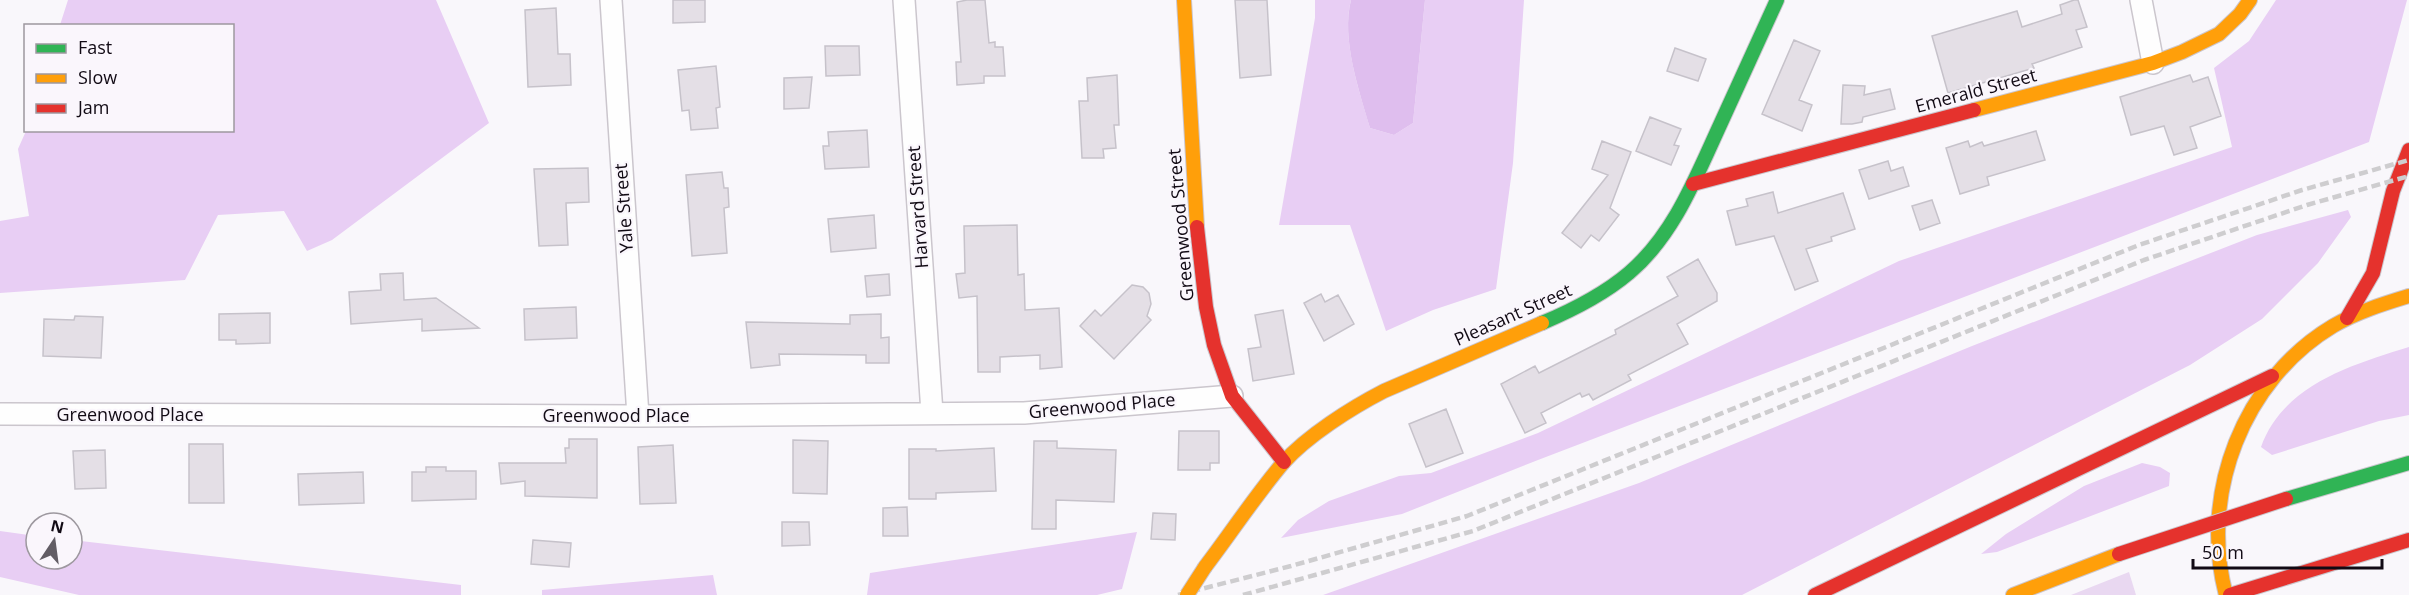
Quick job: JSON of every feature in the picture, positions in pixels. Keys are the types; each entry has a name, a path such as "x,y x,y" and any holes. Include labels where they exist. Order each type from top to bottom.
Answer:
{"main road":[{"name":"Greenwood Street","path":"1184,0 1201,277 1214,345 1232,396 1284,462"},
{"name":"Pleasant Street","path":"1187,595 1205,567 1284,462 1323,429 1361,403 1384,391 1571,311 1599,296 1645,257 1674,219 1693,184 1777,0"},
{"name":"Emerald Street","path":"1693,184 2152,63 2206,44 2225,28 2250,0"},
{"path":"2347,318 2373,273 2393,191 2409,150"},
{"path":"2409,296 2347,318 2292,357 2272,376 2248,414 2235,441 2223,480 2219,541 2221,571 2228,595 2409,540"},
{"path":"1815,595 2272,376"},
{"path":"2013,595 2119,554 2286,499 2409,463"}],"street":[{"name":"Yale Street","path":"611,0 638,416"},
{"name":"Harvard Street","path":"904,0 932,413"},
{"path":"2141,0 2152,63"},
{"name":"Greenwood Place","path":"0,414 638,416 1024,413 1232,396"}],"shaded area":[{"path":"68,0 436,0 489,123 332,240 307,251 284,211 218,215 185,280 0,293 0,221 29,216 18,149 26,132 234,132 234,24 60,24"},
{"path":"1315,0 1351,0 1348,15 1350,48 1370,128 1394,135 1413,123 1425,0 1524,0 1513,163 1496,289 1433,310 1386,331 1350,225 1279,225 1315,18"},
{"path":"1351,0 1425,0 1413,123 1394,135 1370,128 1350,48 1348,15"},
{"path":"2276,0 2407,0 2369,142 1402,514 1281,538 1298,520 1329,501 1399,476 1431,473 1538,433 1899,261 2232,147 2214,68 2249,41"},
{"path":"2348,210 2351,217 2318,263 2262,319 2190,365 1742,595 1323,595 1639,483 1972,346 2257,235"},
{"path":"2409,347 2409,415 2379,421 2272,455 2261,447 2271,426 2285,408 2302,393 2342,370"},
{"path":"2142,463 2160,467 2170,473 2169,486 1997,552 1981,554 2006,534 2084,486"},
{"path":"0,531 24,534 24,571 84,571 84,541 461,585 461,595 79,595 0,577"},
{"path":"1137,532 1122,589 1097,595 867,595 870,573"},
{"path":"2129,572 2136,595 2071,595"},
{"path":"713,575 717,595 542,595 542,590"}],"building":[{"path":"673,0 705,0 705,22 673,23"},
{"path":"985,0 989,43 995,42 995,47 1003,47 1005,76 984,76 984,83 957,85 956,62 961,62 957,2"},
{"path":"1235,0 1267,0 1271,75 1240,78"},
{"path":"2078,0 2087,27 2076,30 2082,47 2032,64 2034,68 1948,93 1932,36 2017,11 2022,27 2062,14 2060,5"},
{"path":"556,8 558,54 570,54 571,85 528,87 525,10"},
{"path":"1794,40 1820,51 1799,100 1812,105 1802,131 1762,114"},
{"path":"825,46 859,46 860,75 826,76"},
{"path":"1675,48 1706,59 1698,81 1667,71"},
{"path":"716,66 720,107 716,108 718,128 691,130 689,110 682,111 678,70"},
{"path":"1117,75 1119,125 1114,125 1116,148 1103,149 1104,158 1082,158 1079,101 1088,101 1087,78"},
{"path":"2190,75 2193,82 2208,77 2221,116 2190,127 2197,148 2174,155 2164,126 2131,135 2120,97"},
{"path":"812,77 809,108 784,109 784,78"},
{"path":"1843,85 1865,86 1864,95 1890,89 1895,109 1863,117 1862,122 1841,124"},
{"path":"1650,117 1681,129 1674,145 1679,146 1671,165 1636,151"},
{"path":"867,130 869,167 825,169 823,146 829,146 828,132"},
{"path":"2036,131 2045,160 1987,177 1989,185 1960,194 1946,148 1968,141 1970,147 1982,142 1984,146"},
{"path":"1602,141 1631,152 1610,208 1619,215 1599,241 1591,235 1581,248 1562,233 1608,175 1592,169"},
{"path":"1888,161 1891,171 1903,167 1909,186 1869,199 1859,170"},
{"path":"588,168 589,202 566,203 568,245 539,246 534,169"},
{"path":"722,172 724,188 728,188 729,207 724,208 727,253 692,256 686,175"},
{"path":"1773,192 1778,213 1843,193 1855,229 1831,237 1832,241 1806,249 1818,281 1795,290 1774,236 1736,245 1727,211 1748,206 1746,199"},
{"path":"1932,200 1940,223 1920,230 1912,206"},
{"path":"874,215 876,248 831,252 828,219"},
{"path":"1017,225 1018,275 1024,274 1025,310 1059,308 1062,367 1040,369 1040,355 1000,357 1000,372 978,372 977,296 959,298 956,274 965,273 964,226"},
{"path":"1698,259 1717,293 1717,301 1677,324 1688,344 1628,375 1631,380 1593,400 1589,394 1582,397 1580,393 1541,413 1546,423 1525,433 1501,384 1535,366 1539,373 1616,334 1615,330 1678,296 1667,277"},
{"path":"403,273 404,300 436,298 479,328 422,331 422,319 351,324 349,292 381,290 380,274"},
{"path":"889,274 890,295 867,297 865,276"},
{"path":"1132,285 1143,287 1149,293 1151,304 1147,316 1151,320 1114,359 1080,326 1095,310 1101,316"},
{"path":"1321,294 1325,302 1338,295 1354,324 1324,341 1304,303"},
{"path":"576,307 577,338 525,340 524,309"},
{"path":"1283,310 1294,374 1253,381 1248,349 1261,347 1255,315"},
{"path":"270,313 270,343 236,344 236,340 219,340 219,314"},
{"path":"881,314 881,338 889,337 889,363 866,363 866,355 779,354 780,365 751,368 746,322 850,324 850,315"},
{"path":"75,316 103,317 101,358 43,356 44,319 74,320"},
{"path":"1446,409 1463,453 1426,467 1409,424"},
{"path":"1179,431 1219,431 1219,463 1210,463 1210,470 1178,470"},
{"path":"569,439 597,439 597,498 525,496 525,481 501,484 499,463 566,463 565,448 569,448"},
{"path":"793,440 828,441 827,494 793,493"},
{"path":"1034,441 1057,441 1057,448 1116,450 1114,502 1056,500 1056,529 1032,529"},
{"path":"189,444 223,444 224,503 189,503"},
{"path":"673,445 676,503 640,504 638,447"},
{"path":"994,448 996,491 936,493 936,499 909,499 909,449 936,449 936,451"},
{"path":"105,450 106,488 75,489 73,451"},
{"path":"426,467 446,467 446,471 476,471 476,499 412,501 412,472 426,472"},
{"path":"363,472 364,503 299,505 298,474"},
{"path":"907,507 908,536 883,536 883,508"},
{"path":"1153,513 1176,514 1175,540 1151,539"},
{"path":"782,522 809,522 810,545 782,546"},
{"path":"533,540 571,543 569,567 531,564"}],"railway":[{"path":"1178,595 1291,566 1467,516 2139,245 2302,190 2409,160"},
{"path":"1243,595 1473,531 2144,260 2307,205 2409,176"}],"traffic: fast":[{"path":"1542,323 1609,288 1645,258 1659,241 1693,185 1777,0"},
{"path":"2286,499 2409,463"}],"traffic: slow":[{"path":"1184,0 1197,227"},
{"path":"1974,110 2153,63 2182,52 2219,34 2240,14 2250,0"},
{"path":"2226,595 2219,557 2219,518 2224,480 2236,443 2252,408 2275,377 2301,349 2333,326 2361,312 2409,296"},
{"path":"1205,567 1283,463 1317,433 1384,391 1542,323"},
{"path":"2013,595 2119,554"},
{"path":"1187,595 1205,567"}],"traffic: jam":[{"path":"1693,184 1974,110"},
{"path":"2347,318 2373,273 2393,191 2409,150"},
{"path":"1197,227 1206,307 1214,345 1232,396 1284,462"},
{"path":"1815,595 2272,376"},
{"path":"2119,554 2286,499"},
{"path":"2230,595 2409,540"}]}
